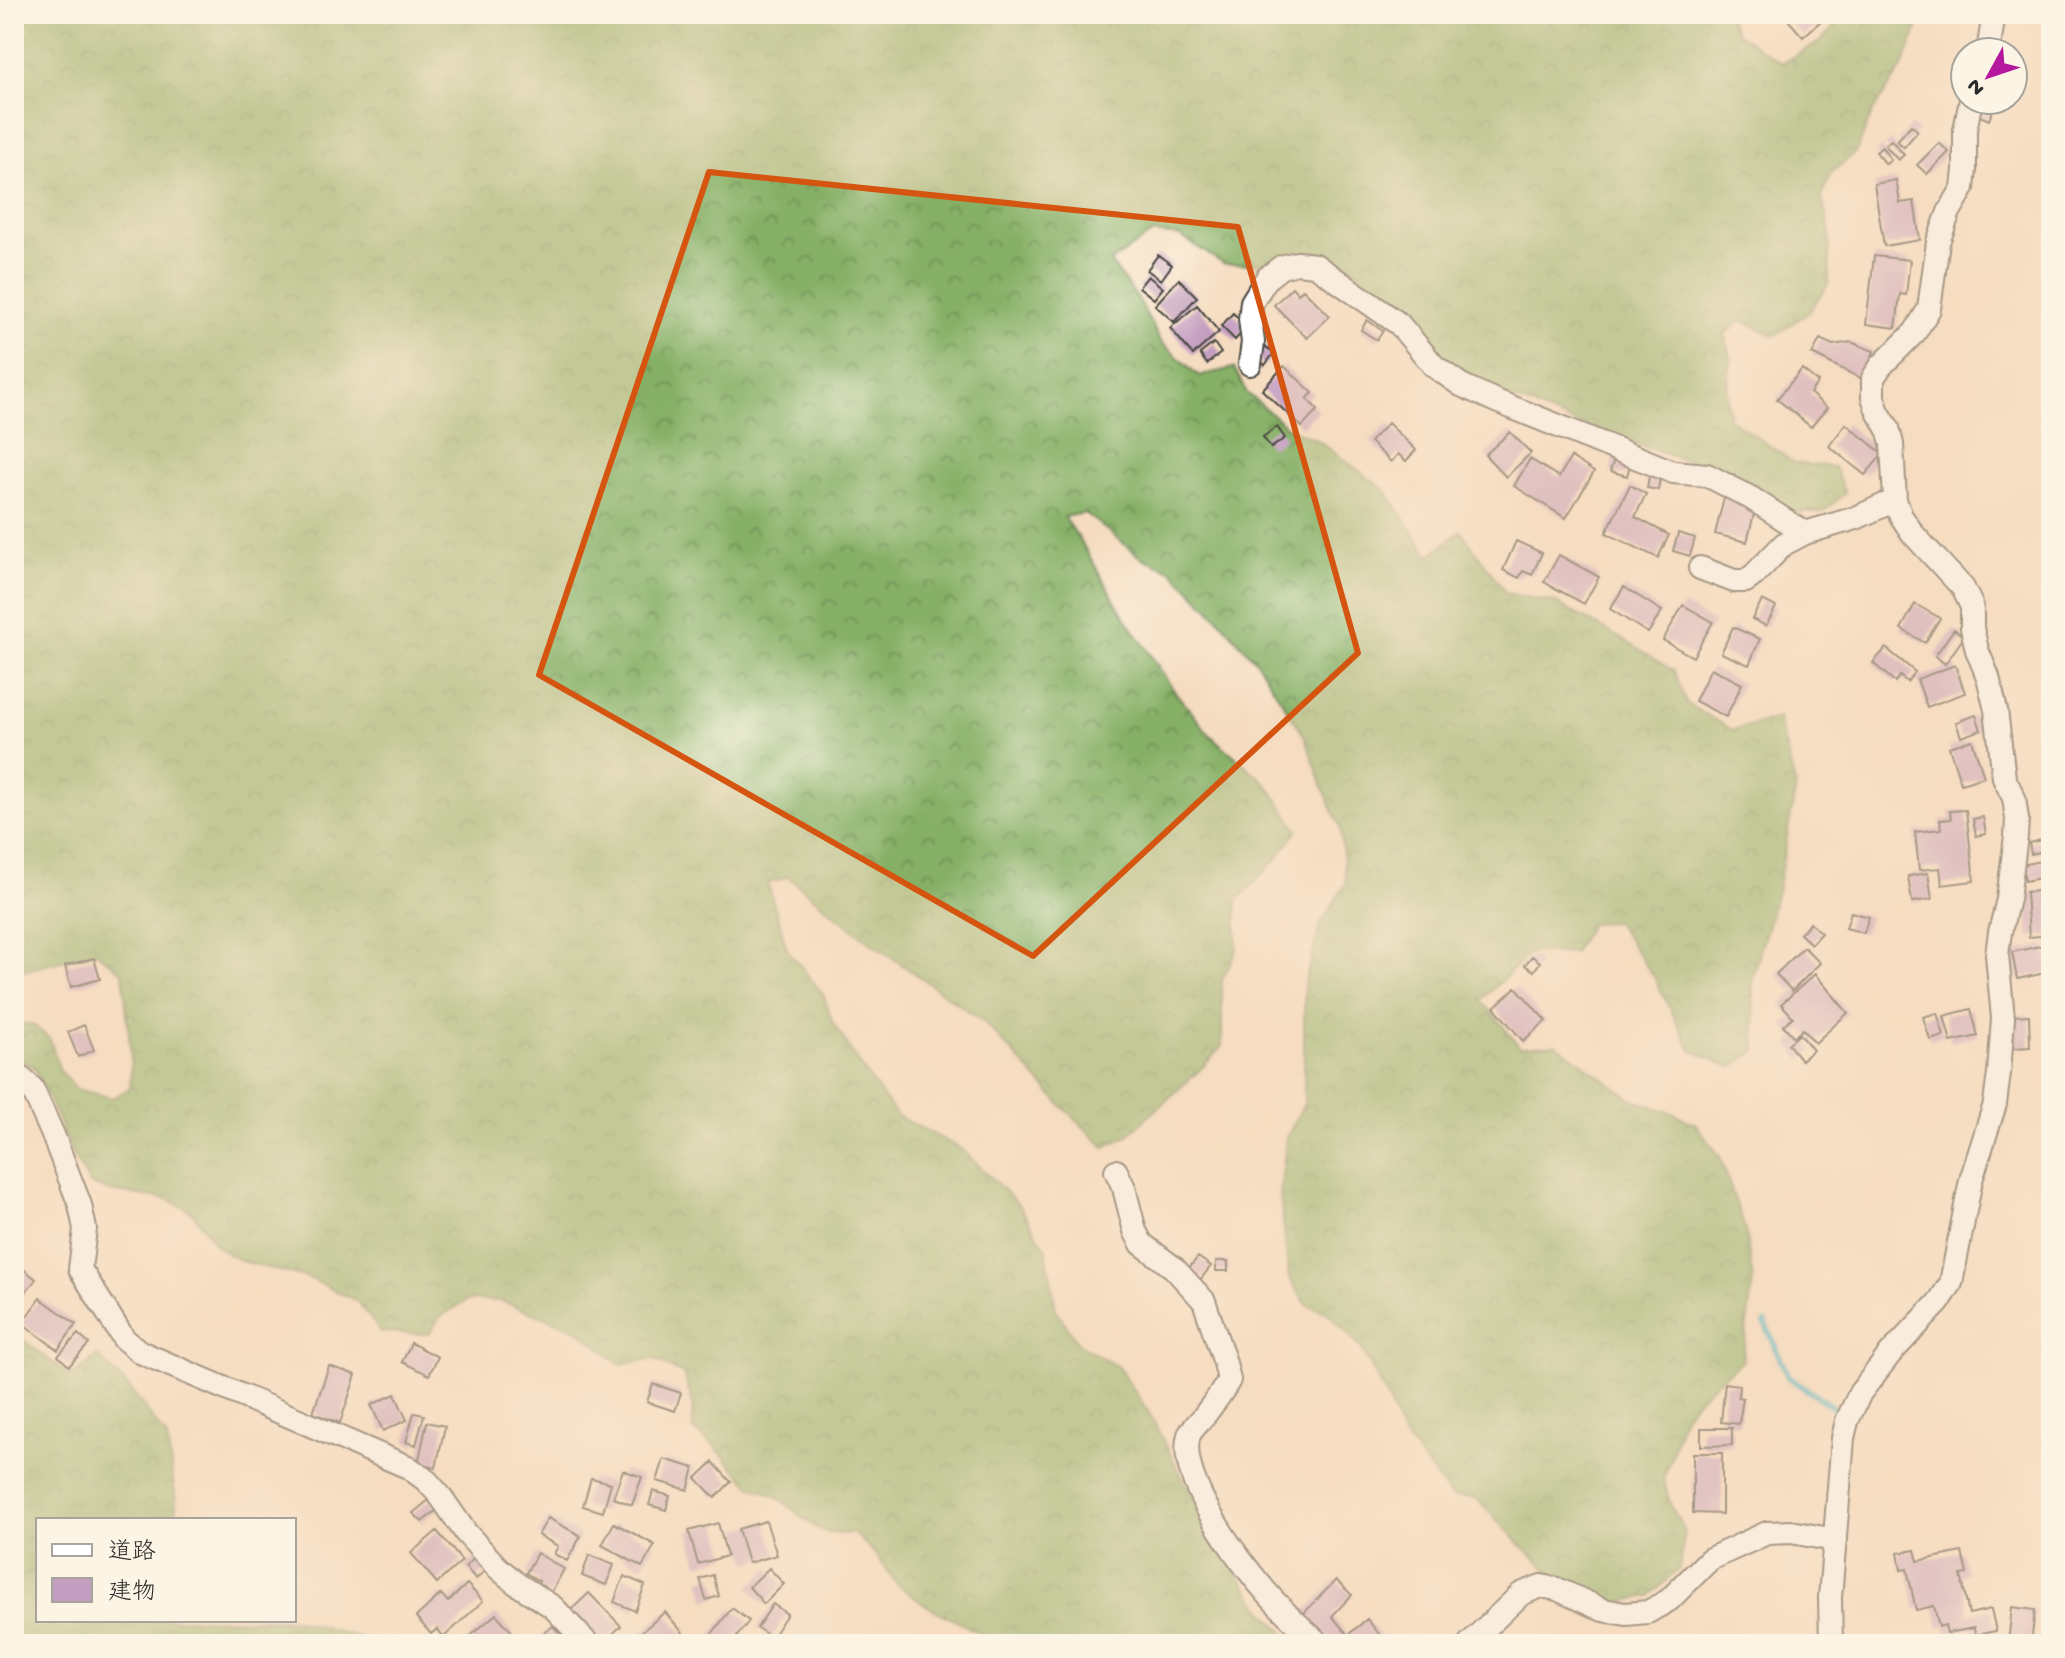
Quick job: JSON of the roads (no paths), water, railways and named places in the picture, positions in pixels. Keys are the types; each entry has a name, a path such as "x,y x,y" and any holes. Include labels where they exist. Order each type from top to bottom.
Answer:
{"street":[{"path":"1991,36 1994,14"},
{"path":"1831,1644 1830,1598 1847,1421 1860,1393 1890,1354 1939,1302 1951,1283 1971,1180 1995,1104 2003,1018 1997,955 2008,899 2017,819 2014,798 2004,778 1996,710 1977,650 1972,628 1972,607 1963,588 1913,534 1901,516 1895,500 1892,444 1873,397 1873,378 1915,332 1929,309 1938,242 1949,212 1963,188 1968,116"},
{"path":"1250,364 1252,302 1267,278 1281,267 1297,263 1315,265 1399,324 1434,366 1461,385 1673,472 1707,475 1751,498 1805,533"},
{"path":"1700,568 1734,581 1746,581 1784,544 1805,533 1841,524 1895,500"},
{"path":"14,1072 32,1088 80,1205 85,1229 80,1269 124,1339 158,1361 408,1467 427,1481 466,1533 497,1567 553,1607 588,1644"},
{"path":"1116,1171 1142,1244 1174,1268 1204,1301 1225,1363 1229,1380 1190,1434 1188,1458 1196,1485 1216,1524 1240,1558 1278,1605 1319,1644"},
{"path":"1469,1644 1521,1594 1541,1586 1557,1589 1603,1610 1626,1614 1648,1612 1669,1600 1710,1559 1767,1533 1791,1532 1835,1540"}],"waterway":[{"path":"1765,1323 1788,1377 1846,1416"}]}
